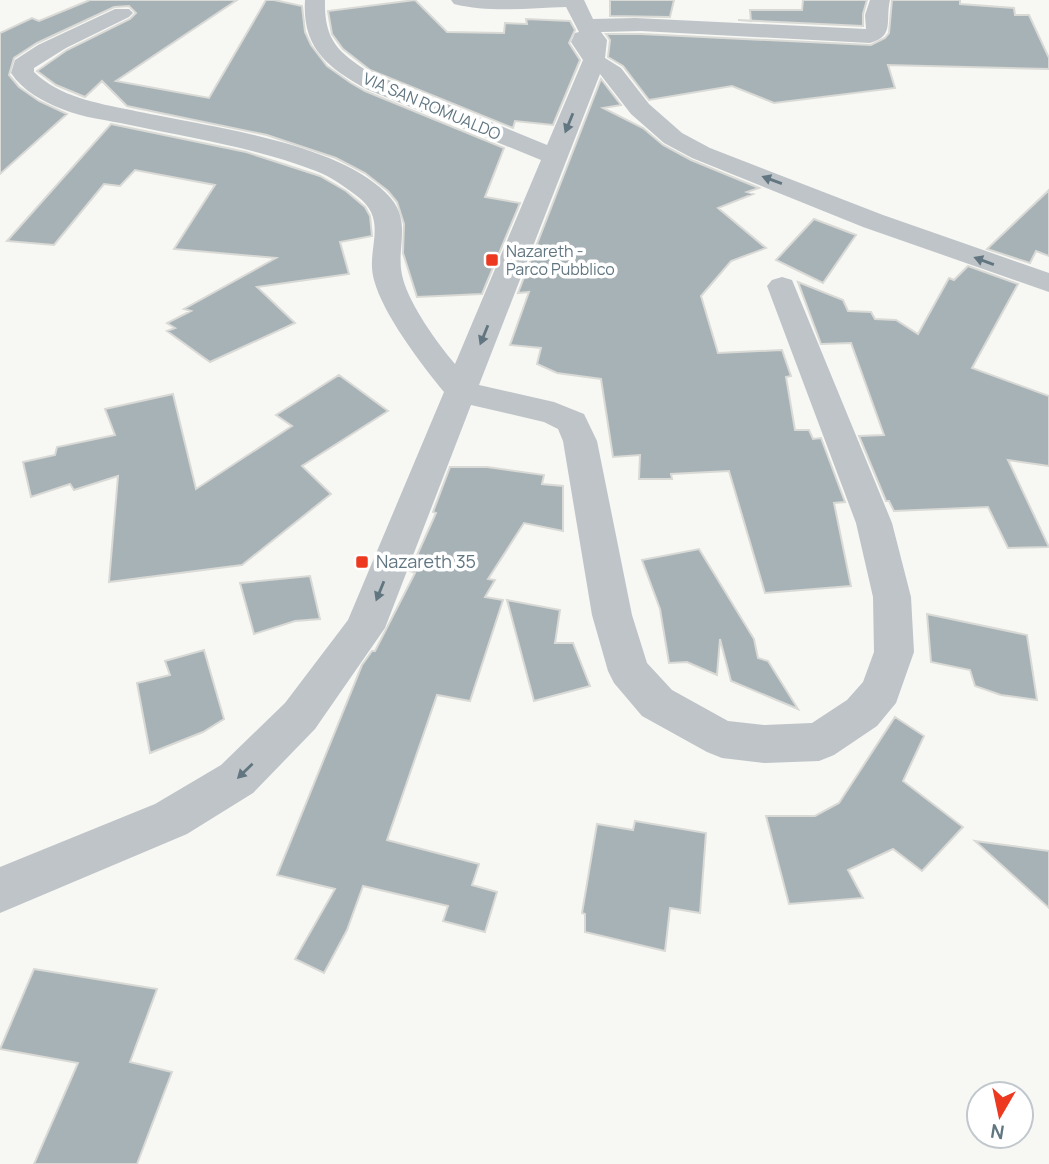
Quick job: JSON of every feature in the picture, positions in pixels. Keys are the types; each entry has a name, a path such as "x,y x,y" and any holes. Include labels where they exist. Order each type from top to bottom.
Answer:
{"street":[{"name":"VIA SAN ROMUALDO","path":"315,0 314,12 321,45 351,72 374,84 555,157"},
{"path":"461,0 485,3 574,0 589,43 640,109 673,138 701,153 873,221 1049,283"},
{"path":"589,43 635,24 856,37 877,33 876,15 880,0"},
{"path":"122,13 91,31 34,56 23,65 22,73 36,87 72,105 254,144 328,166 378,200 388,219 387,276 395,298 440,367 461,392 554,413 572,422 580,441 612,615 629,671 657,703 722,739 765,744 819,742 862,713 881,691 894,652 892,597 874,523 782,286"},
{"path":"0,890 171,819 237,779 300,716 365,628 555,157 589,43"}],"building":[{"path":"90,0 237,0 116,81 209,98 266,0 274,0 302,6 305,32 311,45 327,66 351,83 504,148 485,197 520,203 482,294 417,297 403,253 404,224 397,202 388,191 365,173 336,158 267,135 127,106 102,81 85,97 56,85 37,71 67,50 130,19 136,13 129,6 114,7 37,43 14,58 9,75 19,87 39,101 67,114 0,174 0,33 32,18 39,21"},
{"path":"415,0 447,32 504,33 505,23 527,24 526,19 570,21 575,30 569,43 580,60 553,125 515,121 513,128 370,70 343,49 332,34 328,11"},
{"path":"610,0 674,0 670,17 610,16"},
{"path":"803,0 867,0 863,26 751,21 750,10 802,10"},
{"path":"892,0 960,0 960,4 1014,8 1015,15 1029,15 1049,58 1049,69 888,65 895,88 774,103 732,86 649,100 623,66 608,57 610,40 606,34 871,45 889,33"},
{"path":"601,79 621,105 603,108 643,128 663,145 691,160 759,188 747,192 753,194 718,208 766,248 731,261 701,296 718,353 782,350 791,376 786,377 795,430 809,430 813,439 821,438 845,502 834,503 851,586 765,593 729,471 671,474 672,479 639,479 640,455 613,457 601,379 557,373 537,364 541,348 510,345 529,292 518,293"},
{"path":"111,124 246,152 320,176 346,191 365,207 370,216 372,236 340,242 349,274 257,287 295,323 210,362 167,331 175,328 167,323 191,311 184,309 276,258 174,249 215,185 135,170 120,186 104,184 54,245 7,241"},
{"path":"1049,190 1049,256 1036,251 1030,263 987,249"},
{"path":"814,219 856,235 823,283 776,260"},
{"path":"968,266 1018,284 972,368 1049,396 1049,466 1008,460 1049,547 1008,548 988,507 894,511 889,501 886,501 859,436 884,435 851,343 821,344 798,282 843,300 848,311 871,312 875,319 896,320 918,334 949,278 954,280"},
{"path":"339,375 388,411 302,466 331,494 242,565 109,582 118,476 74,490 70,484 31,497 23,462 55,455 57,447 115,435 105,409 173,394 196,489 292,426 276,415"},
{"path":"450,467 487,467 544,475 542,484 563,486 563,531 524,523 488,579 495,580 485,597 503,600 470,701 437,695 387,840 479,864 472,885 497,892 485,932 443,921 448,906 363,886 347,930 324,973 295,959 335,889 277,875 362,665 372,651 375,651 415,573 410,571 436,513 433,512"},
{"path":"699,549 754,639 758,658 768,661 798,709 731,681 720,639 717,675 687,662 669,663 660,609 642,560"},
{"path":"310,576 320,619 295,621 254,634 240,583"},
{"path":"507,600 560,610 555,643 573,643 590,686 534,701"},
{"path":"927,614 1027,635 1037,700 1001,695 975,686 970,670 931,662"},
{"path":"204,650 224,719 203,732 150,753 137,683 170,675 165,661"},
{"path":"895,717 924,736 903,781 963,827 922,871 893,849 848,870 863,898 789,904 766,816 815,816 839,803"},
{"path":"635,821 706,833 700,913 670,908 665,951 585,932 585,914 582,913 597,824 633,830"},
{"path":"975,841 1049,851 1049,908"},
{"path":"34,969 157,989 130,1062 172,1072 137,1164 34,1164 78,1063 0,1049"}],"place":[{"name":"Nazareth - Parco Pubblico","path":"492,260"},
{"name":"Nazareth 35","path":"362,562"}]}
